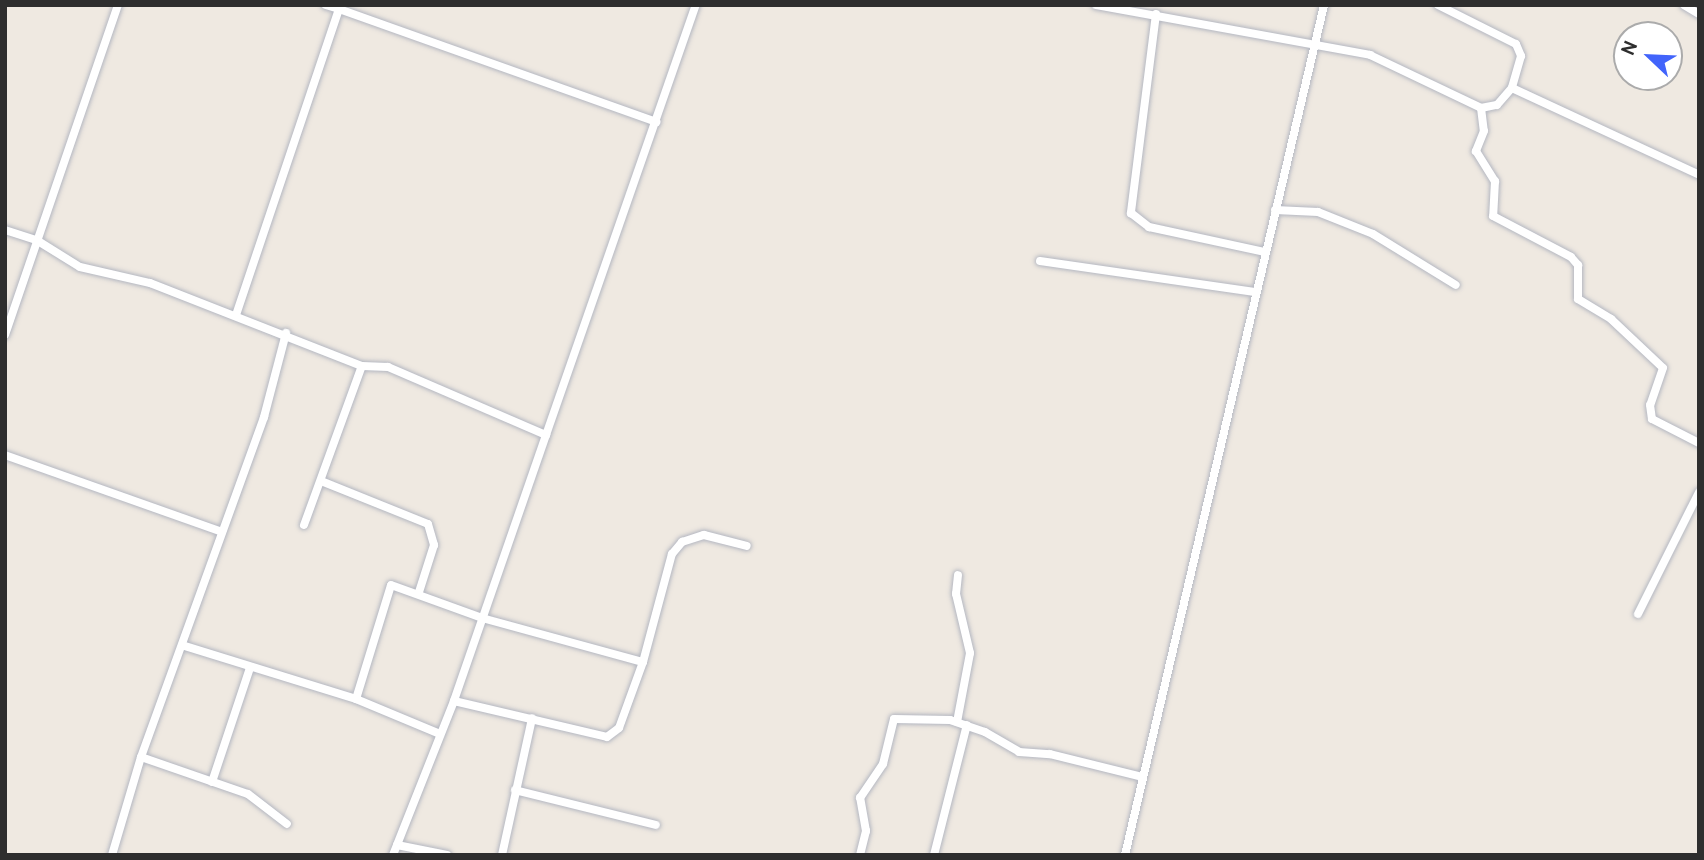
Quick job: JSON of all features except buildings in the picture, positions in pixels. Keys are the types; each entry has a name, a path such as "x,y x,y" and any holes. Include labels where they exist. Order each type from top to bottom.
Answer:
{"street":[{"path":"5,335 118,5"},
{"path":"326,5 340,7 657,122"},
{"path":"393,855 454,701 696,5"},
{"path":"1096,5 1370,55 1481,108 1497,106 1512,88 1521,56 1516,44 1438,5"},
{"path":"1125,855 1324,5"},
{"path":"1684,5 1699,14"},
{"path":"236,315 340,7"},
{"path":"1156,14 1131,214 1149,227 1265,252"},
{"path":"1512,88 1699,175"},
{"path":"1481,108 1484,131 1476,152 1495,181 1493,216 1571,257 1578,265 1578,299 1611,319 1663,368 1650,405 1652,419 1699,443"},
{"path":"1275,210 1318,212 1373,234 1456,285"},
{"path":"5,230 38,241 80,267 150,283 286,333 362,366 388,367 546,435"},
{"path":"1040,261 1255,292"},
{"path":"112,855 141,757 185,646 220,531 264,417 286,333"},
{"path":"304,525 362,366"},
{"path":"5,455 220,531"},
{"path":"321,481 428,524 433,545 419,592"},
{"path":"1638,614 1699,492"},
{"path":"454,701 614,735 643,662 672,554 682,542 704,535 747,546"},
{"path":"957,722 970,653 956,594 958,575"},
{"path":"356,699 391,585 419,592 482,618 643,662"},
{"path":"185,646 356,699 440,734"},
{"path":"212,782 250,668"},
{"path":"860,855 866,831 860,798 883,764 891,720 935,717 967,725 1018,752 1049,754 1142,777"},
{"path":"502,855 533,718"},
{"path":"934,855 967,725"},
{"path":"141,757 248,794 288,824"},
{"path":"515,790 656,825"},
{"path":"397,845 446,855"}]}
